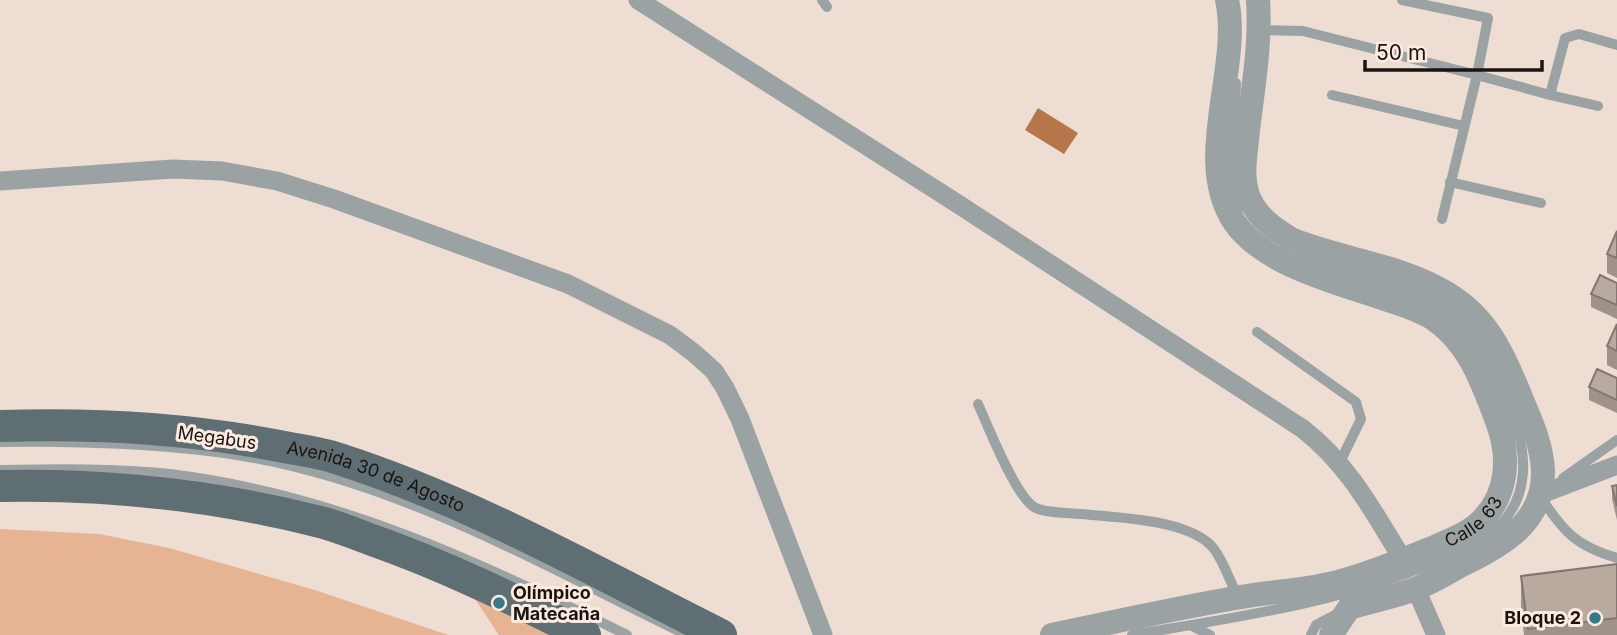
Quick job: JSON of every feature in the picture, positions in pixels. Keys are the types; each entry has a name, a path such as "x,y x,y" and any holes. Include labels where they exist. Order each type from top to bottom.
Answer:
{"main road":[{"name":"Avenida 30 de Agosto","path":"0,426 174,430 247,440 334,457 479,513 721,635"},
{"path":"0,485 109,487 156,492 236,504 318,521 457,572 585,635"}],"street":[{"path":"638,0 958,204 1320,441 1357,484 1403,560"},
{"name":"Calle 63","path":"1052,635 1238,597 1339,582 1403,560 1465,534 1488,513 1501,491 1507,465 1506,450 1479,374 1464,348 1451,333 1432,318 1412,309 1343,286 1281,260 1255,231 1236,223 1228,210 1222,194 1218,163 1230,26 1227,0"},
{"name":"Calle 63","path":"1258,0 1249,26 1244,172 1249,198 1255,209 1277,231 1293,240 1432,285 1463,304 1483,323 1507,363 1536,434 1543,472 1539,495 1524,524 1511,538 1416,589 1349,608"},
{"path":"0,181 173,169 222,171 277,181 568,284 670,335 714,371 725,388 740,419 823,635"},
{"path":"1539,495 1617,465"},
{"path":"1416,589 1436,635"},
{"path":"1331,635 1349,608"}],"lane":[{"path":"1402,0 1488,19 1477,75 1441,219"},
{"path":"1132,635 1342,595 1425,567 1472,545 1495,530 1515,504 1523,478 1523,448 1500,387 1482,347 1460,320 1426,298 1288,252 1255,231 1233,188 1231,175 1249,26 1303,31 1598,106"},
{"path":"1550,95 1565,38 1579,34 1617,45"},
{"path":"1332,95 1464,126"},
{"path":"1450,182 1541,203"},
{"path":"1256,331 1356,402 1361,419 1340,462"},
{"path":"978,404 1014,482 1034,507 1129,519 1183,529 1200,535 1214,549 1238,597"},
{"path":"1617,440 1539,495 1561,528 1575,541 1617,558"},
{"name":"Megabus","path":"0,442 108,443 173,447 245,456 329,477 394,498 473,530 687,635"},
{"path":"0,470 108,470 170,474 323,505 463,556 627,635"},
{"path":"1311,635 1317,625 1349,608"},
{"path":"1190,625 1210,635"}],"shaded area":[{"path":"1038,108 1078,133 1064,154 1025,130"},
{"path":"0,529 99,534 169,548 315,590 448,635 0,635"},
{"name":"Olímpico Matecaña","path":"457,572 585,635 499,635"}],"building":[{"path":"1617,231 1617,258 1607,254"},
{"path":"1600,275 1617,283 1617,305 1591,294"},
{"path":"1617,324 1617,351 1607,346"},
{"path":"1597,369 1617,378 1617,400 1589,387"},
{"path":"1617,485 1617,506 1612,486"},
{"path":"1617,564 1617,618 1528,629 1521,576"}],"place":[{"name":"Olímpico Matecaña","path":"499,603"},
{"name":"Bloque 2","path":"1595,618"}]}
